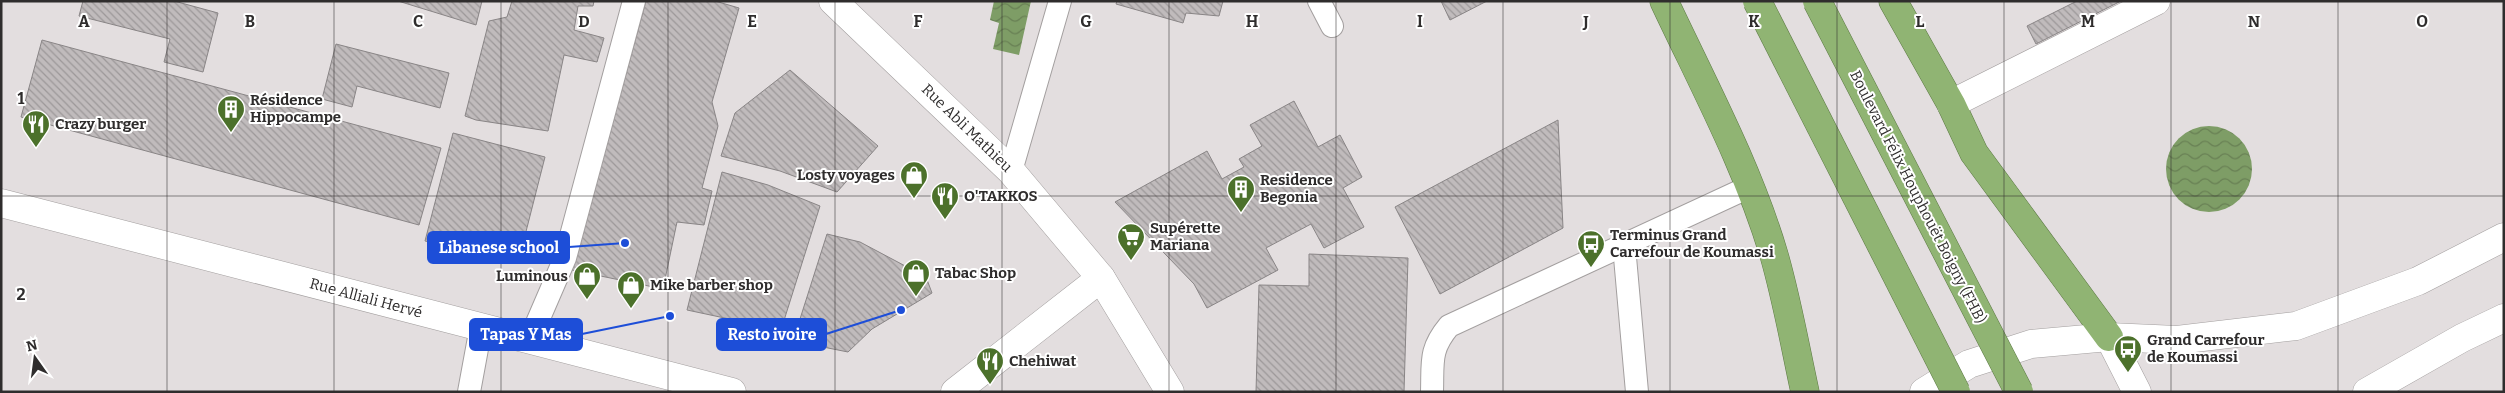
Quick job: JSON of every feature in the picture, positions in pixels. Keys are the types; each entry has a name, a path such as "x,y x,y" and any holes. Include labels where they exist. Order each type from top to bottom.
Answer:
{"highway":[{"path":"1664,1 1730,141 1774,255 1805,392"},
{"path":"1757,1 1956,392"},
{"name":"Boulevard Félix Houphouët Boigny (FHB)","path":"1817,1 2019,392"},
{"path":"1893,1 1951,104 1974,153 2109,337"}],"street":[{"name":"Rue Abli Mathieu","path":"833,1 1011,170 1101,278 1170,392"},
{"path":"1951,104 2156,1"},
{"name":"Rue Alliali Hervé","path":"1,203 732,392"},
{"path":"1924,392 1968,364 2031,344 2109,337 2177,340 2296,326 2418,281 2504,237"},
{"path":"955,392 1101,278"},
{"path":"2368,392 2462,338 2504,318"},
{"path":"2109,337 2137,392"}],"lane":[{"path":"530,339 564,258 634,1"},
{"path":"1011,170 1060,1"},
{"path":"1319,1 1332,26"},
{"path":"1432,392 1433,355 1436,341 1449,326 1749,187"},
{"path":"1624,246 1637,392"},
{"path":"469,392 481,327"}],"water":[{"path":"994,1 1031,1 1019,55 993,49 999,23 990,20"},
{"path":"2201,126 2217,126 2226,129 2240,138 2249,152 2252,169 2249,186 2240,200 2226,209 2217,212 2201,212 2185,205 2173,193 2166,177 2166,161 2173,145 2185,133"}],"building":[{"path":"83,1 174,1 218,13 203,72 164,62 170,39 79,16"},
{"path":"398,1 482,1 476,25"},
{"path":"512,1 594,1 593,6 578,6 574,30 604,38 597,62 564,55 548,131 476,120 465,116 489,21 507,17"},
{"path":"646,1 715,1 739,8 712,102 718,126 702,188 712,191 704,225 677,222 663,289 572,270"},
{"path":"1117,1 1223,1 1219,16 1186,13 1183,23 1116,4"},
{"path":"1441,1 1487,1 1450,20"},
{"path":"2077,1 2121,1 2036,44 2027,26"},
{"name":"Résidence Hippocampe","path":"42,40 441,148 419,225 21,117"},
{"path":"336,44 449,73 440,108 357,86 352,107 322,99"},
{"path":"790,70 878,146 837,192 780,171 721,156 735,113"},
{"name":"Residence Begonia","path":"1294,101 1318,147 1340,135 1362,177 1343,188 1364,227 1324,248 1311,224 1266,248 1278,270 1207,308 1194,284 1115,202 1207,151 1222,179 1244,167 1239,159 1262,146 1250,125"},
{"path":"1558,120 1563,228 1440,294 1395,207"},
{"path":"453,133 545,157 518,263 425,241"},
{"path":"722,172 768,185 820,206 781,330 687,310"},
{"path":"827,234 860,242 926,277 932,293 872,329 848,352 793,341"},
{"path":"1309,254 1408,258 1404,392 1256,392 1259,285 1309,286"}],"place":[{"name":"Résidence Hippocampe","path":"231,133"},
{"name":"Crazy burger","path":"36,148"},
{"name":"Losty voyages","path":"914,199"},
{"name":"Residence Begonia","path":"1241,213"},
{"name":"O'TAKKOS","path":"945,220"},
{"name":"Libanese school","path":"625,243"},
{"name":"Supérette Mariana","path":"1131,261"},
{"name":"Terminus Grand Carrefour de Koumassi","path":"1591,268"},
{"name":"Tabac Shop","path":"916,297"},
{"name":"Luminous","path":"587,300"},
{"name":"Mike barber shop","path":"631,309"},
{"name":"Resto ivoire","path":"901,310"},
{"name":"Tapas Y Mas","path":"670,316"},
{"name":"Grand Carrefour de Koumassi","path":"2128,373"},
{"name":"Chehiwat","path":"990,385"}]}
